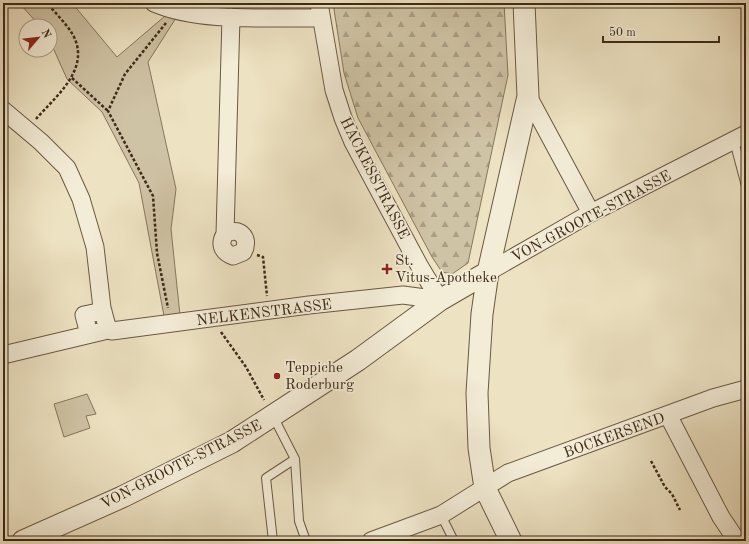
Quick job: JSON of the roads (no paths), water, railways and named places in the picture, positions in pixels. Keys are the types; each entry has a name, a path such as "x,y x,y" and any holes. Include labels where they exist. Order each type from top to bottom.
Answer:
{"street":[{"path":"154,3 172,11 231,17 319,10"},
{"path":"511,541 485,488 479,448 476,392 482,314 488,272 528,96 524,3"},
{"name":"HACKESSTRASSE","path":"319,10 334,90 353,142 420,267 440,300"},
{"path":"231,17 225,234 221,245 223,250 233,256 243,252"},
{"path":"528,96 591,213"},
{"path":"3,110 27,130 67,168 81,199 95,247 103,311 108,330"},
{"name":"VON-GROOTE-STRASSE","path":"23,541 48,536 122,496 232,442 358,360 440,300 591,213 740,138"},
{"name":"NELKENSTRASSE","path":"3,355 108,330 112,331 268,310 403,295 440,300"},
{"path":"89,334 84,315 103,311"},
{"name":"BOCKERSEND","path":"371,541 441,515 508,473 714,398 746,389"},
{"path":"668,415 721,518 737,541"}],"lane":[{"path":"740,138 746,186"},
{"path":"273,416 295,458 299,521 306,541"},
{"path":"274,541 266,478 295,458"},
{"path":"441,515 454,541"}],"place":[{"name":"St. Vitus-Apotheke","path":"387,269"},
{"name":"Teppiche Roderburg","path":"277,376"}]}
